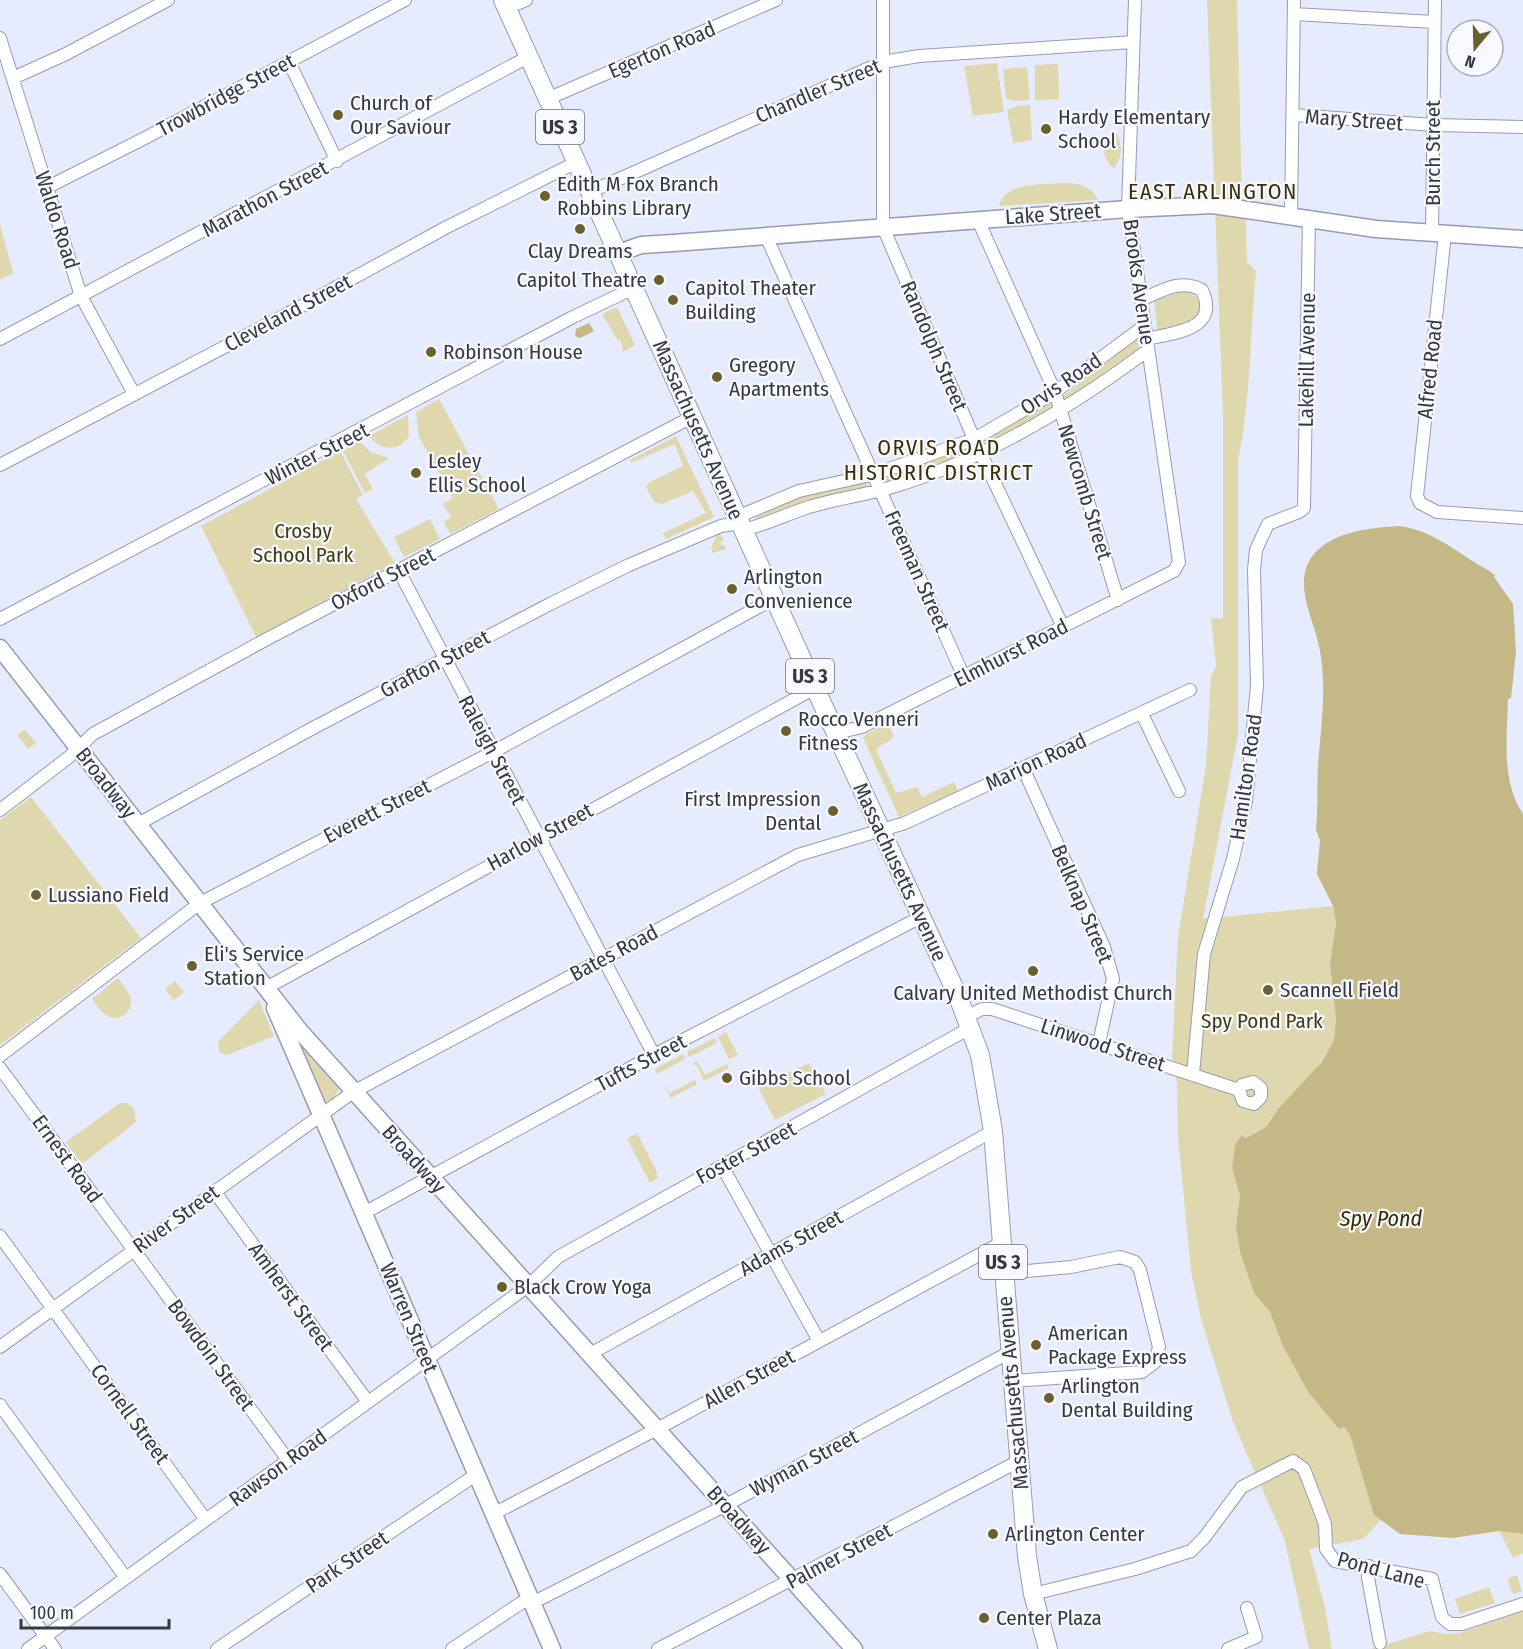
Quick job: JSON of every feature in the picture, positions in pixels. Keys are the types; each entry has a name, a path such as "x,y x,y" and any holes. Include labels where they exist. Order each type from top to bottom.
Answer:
{"highway":[{"name":"Massachusetts Avenue","path":"505,4 968,1022 985,1076 993,1131 1012,1381 1038,1649"},
{"name":"Massachusetts Avenue","path":"1033,1594 1048,1649"}],"main road":[{"name":"Lake Street","path":"619,254 641,245 1128,209 1224,206 1376,230 1523,239"},
{"name":"Broadway","path":"0,648 266,988 353,1092 854,1649"},
{"name":"Warren Street","path":"266,988 552,1649"}],"street":[{"path":"13,78 66,54 168,0"},
{"name":"Trowbridge Street","path":"46,188 405,0"},
{"path":"505,4 526,0"},
{"name":"Egerton Road","path":"547,99 776,0"},
{"path":"883,0 883,227"},
{"name":"Brooks Avenue","path":"1135,0 1128,209 1179,562"},
{"path":"1291,216 1294,0"},
{"name":"Burch Street","path":"1435,0 1434,125 1439,234"},
{"path":"1294,14 1434,22"},
{"name":"Waldo Road","path":"0,38 81,296 134,394"},
{"name":"Chandler Street","path":"590,192 883,62 919,56 1132,42"},
{"name":"Marathon Street","path":"0,339 528,57"},
{"path":"289,62 337,161"},
{"name":"Mary Street","path":"1294,115 1434,125 1523,127"},
{"name":"Cleveland Street","path":"0,465 447,227 577,162"},
{"name":"Lakehill Avenue","path":"1304,501 1309,219"},
{"name":"Newcomb Street","path":"978,220 1055,392 1118,600"},
{"name":"Randolph Street","path":"883,227 974,438 1063,627"},
{"name":"Alfred Road","path":"1439,234 1419,471 1420,503 1437,512 1523,518"},
{"name":"Freeman Street","path":"766,236 817,354 875,474 964,677"},
{"name":"Orvis Road","path":"740,523 765,525 804,508 881,489 946,468 981,453 1060,408 1148,344 1196,326 1204,319 1207,309 1202,290 1189,284 1170,287 1141,300"},
{"name":"Winter Street","path":"0,619 573,317 634,288"},
{"name":"Orvis Road","path":"740,523 799,491 875,474 974,438 1055,392 1144,326"},
{"name":"Oxford Street","path":"0,810 69,757 78,746 103,729 693,417"},
{"name":"Hamilton Road","path":"1193,1074 1204,954 1233,860 1246,801 1257,686 1254,570 1256,550 1268,524 1302,510 1304,501"},
{"name":"Grafton Street","path":"138,825 445,659 629,564 722,526 740,523"},
{"name":"Elmhurst Road","path":"836,733 861,727 964,677 1174,571 1179,562"},
{"name":"Raleigh Street","path":"399,571 654,1055"},
{"name":"Everett Street","path":"0,1056 200,903 493,752 775,598"},
{"name":"Harlow Street","path":"266,988 815,688"},
{"name":"Marion Road","path":"881,830 905,823 1190,690"},
{"path":"1142,714 1179,791"},
{"name":"Belknap Street","path":"1023,768 1104,947 1113,980 1099,1043"},
{"name":"Bates Road","path":"353,1092 798,855 881,830"},
{"name":"Tufts Street","path":"364,1213 654,1055 921,917"},
{"name":"Linwood Street","path":"968,1022 982,1010 992,1009 1239,1090"},
{"name":"Foster Street","path":"528,1286 558,1257 722,1166 968,1022"},
{"name":"Ernest Road","path":"0,1068 134,1250"},
{"name":"River Street","path":"0,1347 353,1092"},
{"name":"Adams Street","path":"590,1354 993,1131"},
{"path":"722,1166 819,1341"},
{"name":"Amherst Street","path":"214,1191 368,1402"},
{"name":"Cornell Street","path":"0,1236 206,1520"},
{"name":"Allen Street","path":"495,1513 657,1429 1001,1243"},
{"name":"Bowdoin Street","path":"134,1250 288,1460"},
{"path":"1004,1273 1061,1268 1120,1257 1128,1258 1140,1270 1159,1347 1155,1362 1142,1372 1012,1381"},
{"name":"Rawson Road","path":"28,1649 528,1286"},
{"name":"Wyman Street","path":"452,1649 531,1600 726,1505 1010,1352"},
{"path":"0,1405 126,1578"},
{"name":"Palmer Street","path":"658,1649 793,1581 1019,1461"},
{"name":"Pond Lane","path":"1033,1594 1135,1569 1191,1551 1202,1542 1245,1484 1293,1461 1304,1469 1325,1524 1324,1542 1330,1556 1343,1564 1369,1566 1432,1579 1442,1617 1450,1624 1462,1624 1523,1604"},
{"name":"Park Street","path":"217,1649 477,1474"},
{"path":"1369,1566 1368,1578 1380,1643"},
{"path":"0,1574 55,1649"},
{"path":"1228,1649 1256,1637 1247,1608"}],"green space":[{"name":"Spy Pond Park","path":"1207,0 1237,0 1242,199 1246,216 1247,262 1256,271 1248,390 1238,460 1238,734 1203,919 1333,906 1336,922 1330,965 1336,1018 1334,1040 1315,1071 1278,1109 1266,1127 1246,1138 1243,1135 1232,1168 1240,1196 1236,1226 1240,1252 1254,1293 1270,1312 1282,1344 1308,1392 1339,1429 1344,1427 1350,1435 1374,1514 1381,1520 1363,1539 1309,1549 1325,1607 1332,1649 1309,1649 1285,1541 1233,1422 1201,1318 1191,1271 1178,1137 1177,1083 1172,1058 1178,937 1206,765 1211,676 1216,666 1211,618 1223,619 1223,414"},
{"path":"997,63 1004,112 973,116 964,66"},
{"path":"1058,64 1059,99 1035,100 1035,65"},
{"path":"1027,67 1030,100 1006,99 1003,69"},
{"path":"1030,105 1032,140 1013,143 1007,110"},
{"path":"1118,134 1121,148 1115,168 1110,166 1104,154 1107,137"},
{"path":"1061,183 1083,186 1091,191 1098,200 999,206 1008,193 1024,186"},
{"path":"0,224 13,273 0,280"},
{"path":"1182,291 1193,294 1200,301 1203,308 1199,320 1158,334 1154,300"},
{"path":"617,307 635,345 623,352 621,340 618,341 602,314"},
{"path":"1137,339 1139,348 1064,400 1062,397"},
{"path":"439,399 499,509 450,534 444,522 451,517 443,504 453,498 419,437 416,412"},
{"path":"1052,401 1055,407 987,444 984,442 985,438"},
{"path":"408,415 409,436 400,445 384,447 378,445 369,436"},
{"path":"676,436 714,517 666,539 663,533 706,513 693,491 662,504 654,502 646,487 648,483 683,466 675,444 631,463 630,460"},
{"path":"360,441 370,452 389,458 365,474 373,489 365,493 343,451"},
{"path":"970,446 968,453 911,476 884,482 884,478"},
{"name":"Crosby School Park","path":"340,451 363,495 356,499 395,563 256,637 201,526"},
{"path":"865,481 868,486 759,522 756,520 757,516 803,496"},
{"path":"430,519 440,539 404,557 394,537"},
{"path":"717,534 721,535 724,540 720,542 721,545 725,545 726,549 713,553 711,548"},
{"path":"920,710 921,712 890,728 894,737 876,749 896,793 917,787 922,797 954,782 958,791 899,817 863,738 866,734"},
{"path":"25,730 36,743 28,749 17,735"},
{"path":"31,797 141,938 0,1045 0,820"},
{"path":"118,978 130,996 131,1005 125,1015 114,1018 106,1015 92,999"},
{"path":"175,981 184,992 174,1000 165,989"},
{"path":"259,1000 274,1036 227,1055 219,1052 218,1042"},
{"path":"726,1032 738,1055 729,1059 718,1037"},
{"path":"715,1038 717,1043 689,1057 687,1052"},
{"path":"303,1048 339,1089 333,1098 323,1103"},
{"path":"683,1054 685,1059 657,1074 655,1069"},
{"path":"697,1061 705,1075 727,1064 729,1068 704,1081 697,1066 693,1063"},
{"path":"809,1063 826,1094 775,1120 758,1087"},
{"path":"695,1080 697,1084 671,1098 664,1086 670,1093"},
{"path":"120,1103 127,1103 134,1108 136,1122 82,1164 66,1142"},
{"path":"637,1133 658,1174 655,1174 659,1177 650,1183 627,1139"},
{"path":"1499,1531 1523,1534 1523,1553 1513,1558"},
{"path":"1517,1575 1522,1591 1513,1594 1507,1579"},
{"path":"1489,1587 1495,1603 1460,1614 1455,1599"},
{"path":"1523,1611 1523,1649 1371,1649 1430,1631 1445,1634 1460,1633"}],"water":[{"path":"589,323 594,331 580,338 575,336 576,329"},
{"name":"Spy Pond","path":"1399,526 1412,528 1435,537 1488,570 1495,575 1494,577 1513,604 1516,652 1511,698 1508,699 1507,759 1511,788 1523,814 1523,1534 1499,1531 1453,1538 1400,1534 1374,1515 1350,1435 1344,1427 1339,1429 1308,1392 1282,1344 1270,1312 1254,1293 1240,1252 1236,1226 1240,1196 1232,1168 1235,1145 1242,1135 1246,1138 1266,1127 1278,1109 1321,1063 1334,1040 1336,1018 1330,965 1336,922 1333,906 1317,874 1320,840 1316,830 1323,672 1318,642 1308,610 1304,575 1314,554 1332,540 1353,532"}],"place":[{"name":"Church of Our Saviour","path":"338,115"},
{"name":"Hardy Elementary School","path":"1046,129"},
{"name":"Edith M Fox Branch Robbins Library","path":"545,196"},
{"name":"Clay Dreams","path":"580,229"},
{"name":"Capitol Theatre","path":"659,280"},
{"name":"Capitol Theater Building","path":"673,300"},
{"name":"Robinson House","path":"431,352"},
{"name":"Gregory Apartments","path":"717,377"},
{"name":"Lesley Ellis School","path":"416,473"},
{"name":"Arlington Convenience","path":"732,589"},
{"name":"Rocco Venneri Fitness","path":"786,731"},
{"name":"First Impression Dental","path":"833,811"},
{"name":"Lussiano Field","path":"36,895"},
{"name":"Eli's Service Station","path":"192,966"},
{"name":"Calvary United Methodist Church","path":"1033,971"},
{"name":"Scannell Field","path":"1268,990"},
{"name":"Gibbs School","path":"727,1078"},
{"name":"Black Crow Yoga","path":"502,1287"},
{"name":"American Package Express","path":"1036,1345"},
{"name":"Arlington Dental Building","path":"1049,1398"},
{"name":"Arlington Center","path":"993,1534"},
{"name":"Center Plaza","path":"984,1618"}],"district":[{"name":"EAST ARLINGTON","path":"1213,191"},
{"name":"ORVIS ROAD HISTORIC DISTRICT","path":"939,460"}]}
